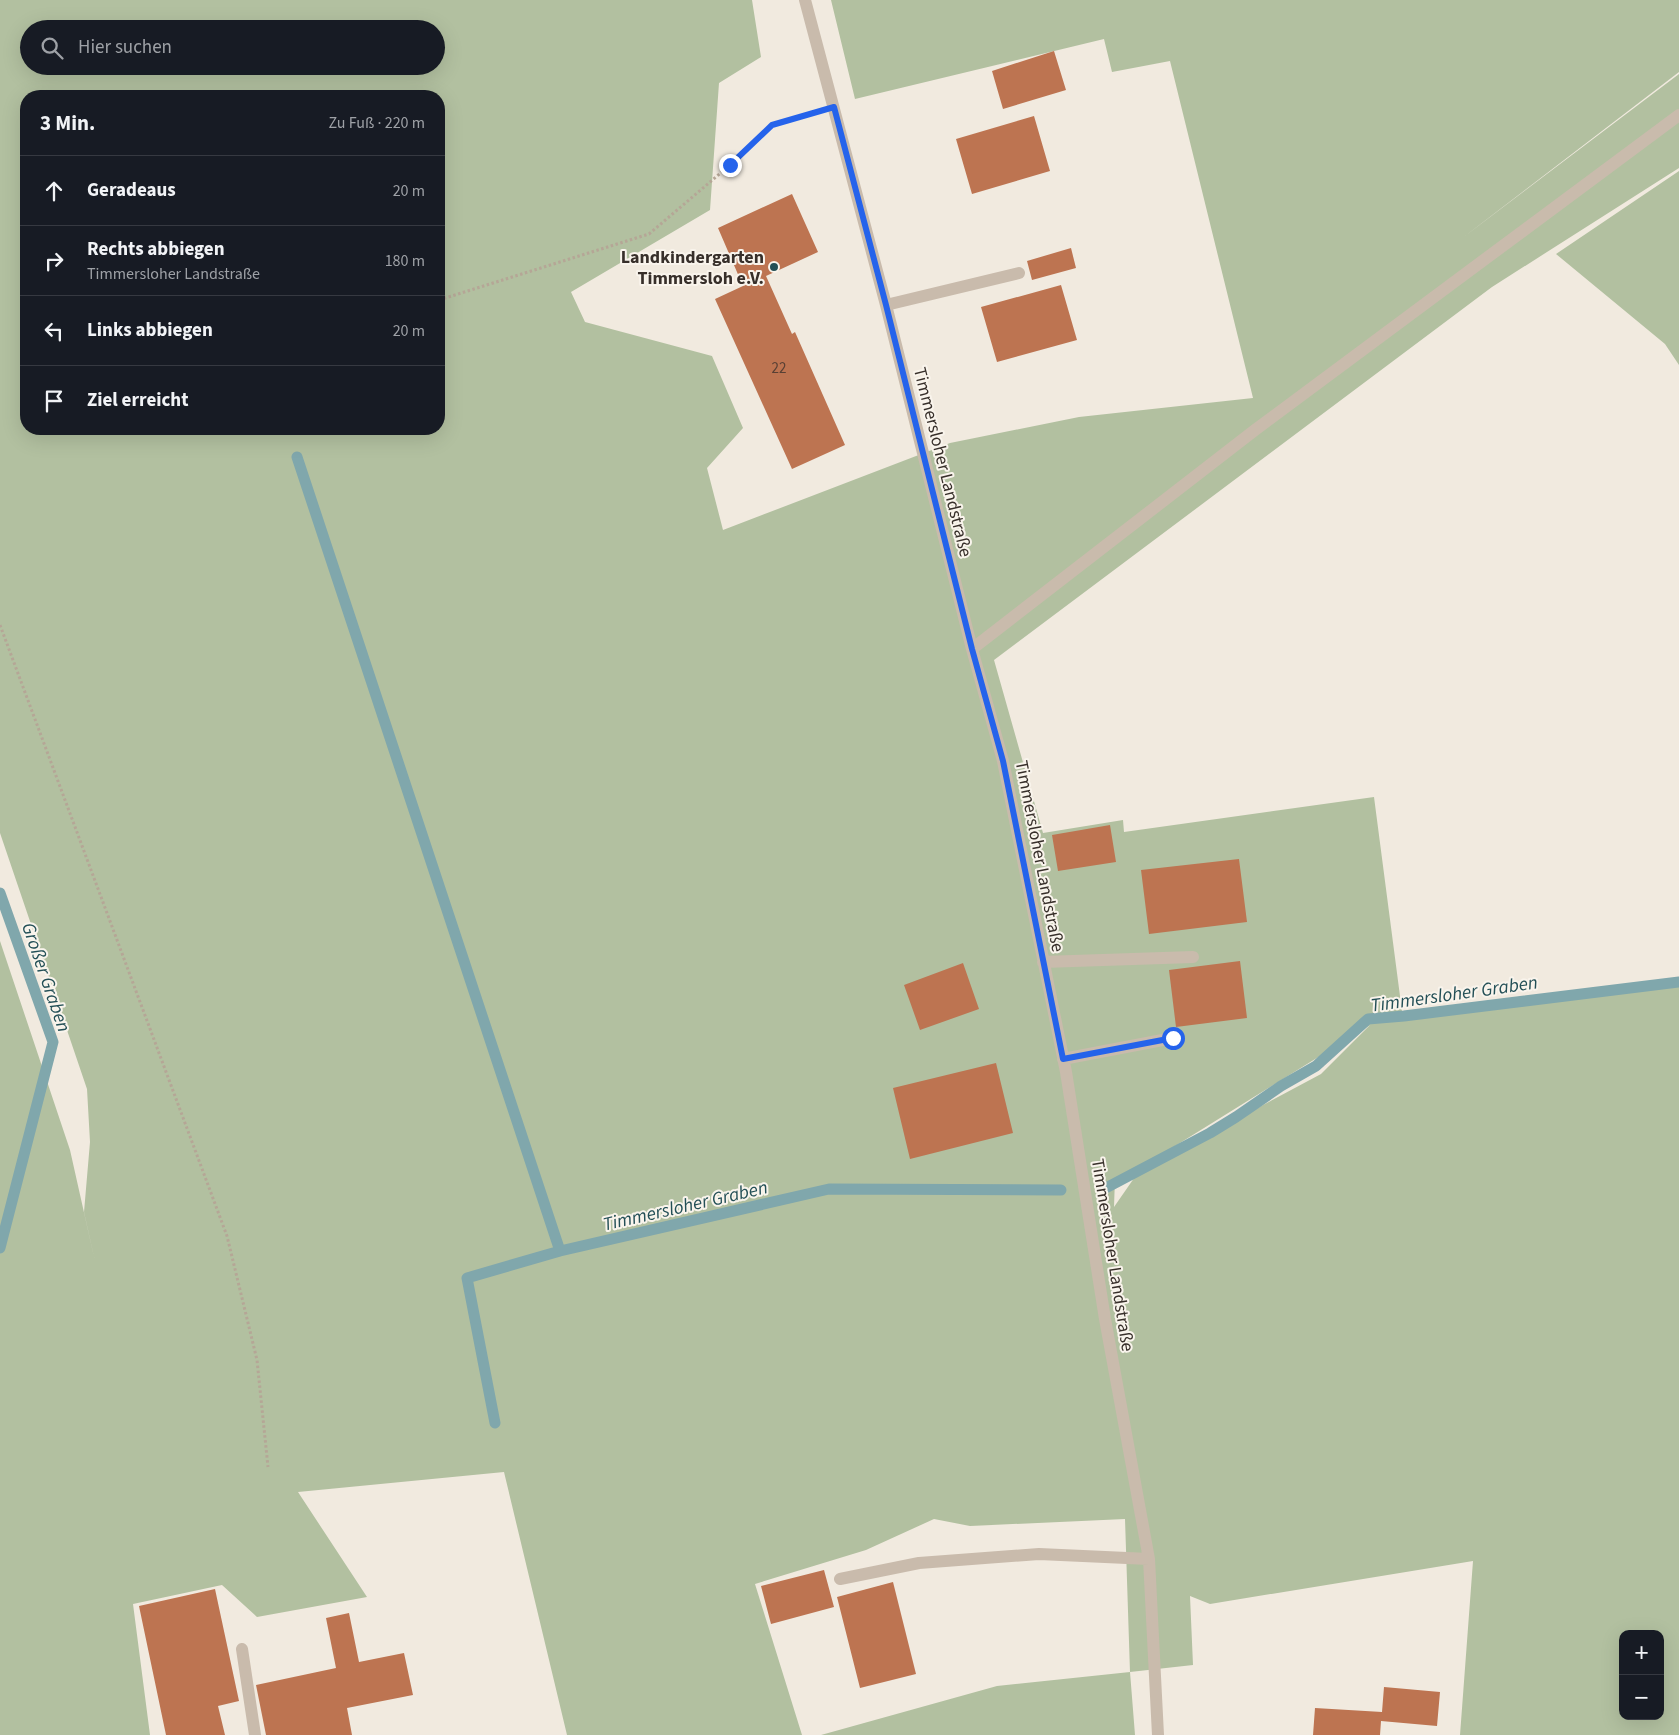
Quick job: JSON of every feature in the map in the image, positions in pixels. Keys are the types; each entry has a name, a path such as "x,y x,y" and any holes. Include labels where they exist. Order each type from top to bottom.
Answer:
{"street":[{"name":"Timmersloher Landstraße","path":"805,0 886,305 972,649 1003,761 1063,1059 1105,1319 1149,1559 1158,1735"},
{"path":"972,649 1255,430 1679,115"},
{"path":"886,305 1019,273"},
{"path":"1043,962 1192,957"},
{"path":"1063,1059 1173,1038"},
{"path":"840,1579 919,1563 1038,1554 1149,1559"},
{"path":"242,1649 255,1735"}],"path":[{"path":"445,298 649,234 730,165 772,125 834,107"},
{"path":"0,625 227,1236 257,1360 268,1466"}],"green space":[{"path":"0,0 752,0 761,57 719,83 710,210 571,292 585,322 712,356 743,428 707,468 723,530 950,443 1079,417 1253,398 1170,61 1112,72 1104,39 855,99 831,0 1679,0 1679,72 1461,239 1679,74 1679,168 1492,287 994,660 1043,833 1123,820 1124,832 1374,797 1403,1019 1679,985 1679,1735 1460,1735 1473,1561 1210,1604 1190,1596 1193,1665 1130,1672 1125,1519 970,1526 934,1519 866,1550 755,1584 802,1735 567,1735 504,1472 298,1492 367,1597 257,1617 222,1585 133,1604 150,1735 0,1735 0,941 70,1150 96,1266 84,1212 90,1142 87,1089 0,833","holes":["1370,1025 1321,1074 1221,1130 1139,1171 1114,1207 1115,1178 1167,1151"]},
{"path":"1679,171 1679,365 1665,344 1556,254"},
{"path":"1130,1672 1135,1735 821,1735 997,1686"}],"building":[{"path":"1054,51 1066,90 1003,109 992,71"},
{"path":"1034,116 1050,171 972,194 956,139"},
{"path":"792,194 818,252 766,276 792,334 795,332 845,445 792,469 715,299 743,286 718,228"},
{"path":"1071,248 1076,268 1032,280 1027,261"},
{"path":"1061,285 1077,340 997,362 981,307"},
{"path":"1110,825 1116,862 1058,871 1052,835"},
{"path":"1239,859 1247,922 1149,934 1141,870"},
{"path":"1240,961 1247,1018 1176,1027 1169,970"},
{"path":"963,963 979,1009 920,1030 904,985"},
{"path":"996,1063 1013,1133 910,1159 893,1088"},
{"path":"824,1570 834,1607 771,1624 761,1586"},
{"path":"893,1582 916,1674 860,1688 837,1597"},
{"path":"215,1589 239,1701 218,1706 225,1735 166,1735 139,1606"},
{"path":"349,1613 359,1662 404,1653 413,1695 347,1708 352,1735 266,1735 256,1685 336,1668 326,1618"},
{"path":"1384,1687 1440,1692 1437,1726 1381,1721 1380,1735 1313,1735 1315,1708 1382,1712"}],"waterway":[{"path":"297,457 560,1251"},
{"name":"Großer Graben","path":"0,893 53,1042 0,1248"},
{"name":"Timmersloher Graben","path":"1102,1190 1210,1133 1281,1086 1316,1066 1368,1019 1679,982"},
{"name":"Timmersloher Graben","path":"495,1423 467,1278 560,1251 829,1189 1061,1190"}],"place":[{"name":"Landkindergarten Timmersloh e.V.","path":"774,267"}],"route":[{"path":"730,165 772,125 834,107 886,305 972,649 1003,761 1063,1059 1173,1038"}]}
